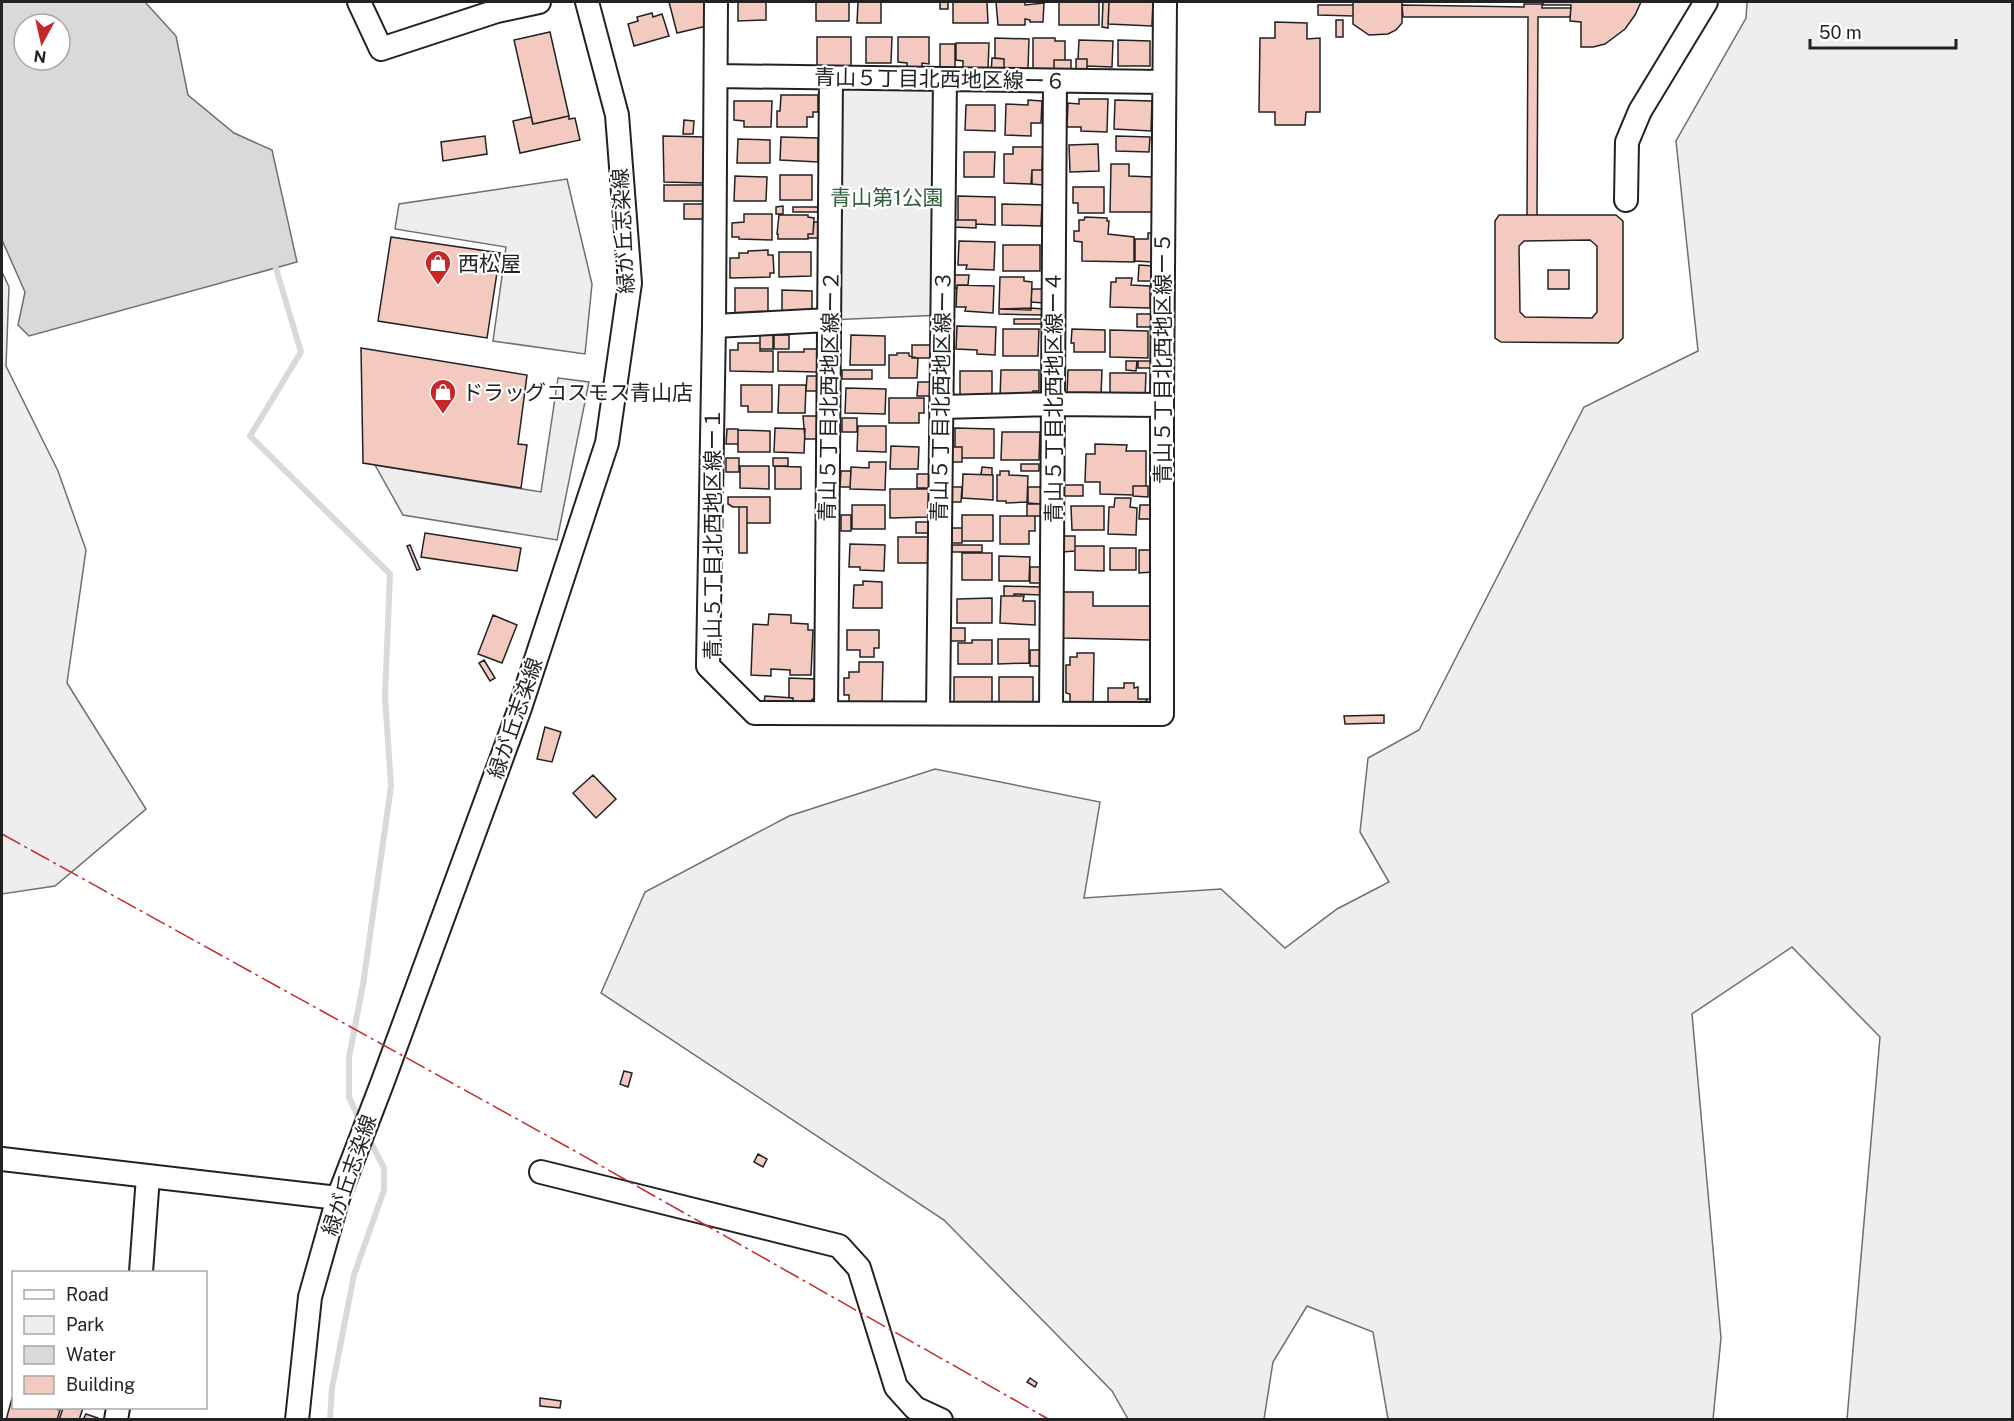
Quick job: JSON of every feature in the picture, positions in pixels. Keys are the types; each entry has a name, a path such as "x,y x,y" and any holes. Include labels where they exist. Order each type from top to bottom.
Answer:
{"street":[{"path":"359,2 381,49 494,6 538,2"},
{"name":"緑が丘志染線","path":"297,1419 310,1297 338,1198 520,708 607,442 630,283 616,115 587,2"},
{"name":"青山５丁目北西地区線ー１","path":"716,2 714,326 708,666 755,713 1162,714"},
{"name":"青山５丁目北西地区線ー５","path":"1162,714 1165,2"},
{"path":"1626,200 1628,142 1640,111 1706,2"},
{"name":"青山５丁目北西地区線ー６","path":"716,76 1164,82"},
{"name":"青山５丁目北西地区線ー２","path":"826,713 831,78"},
{"name":"青山５丁目北西地区線ー３","path":"939,713 945,80"},
{"name":"青山５丁目北西地区線ー４","path":"1051,714 1055,81"},
{"path":"714,326 829,320"},
{"path":"941,407 1053,404 1162,405"},
{"path":"2,1159 338,1198"},
{"path":"541,1172 839,1246 859,1268 896,1387 915,1408 941,1419"},
{"path":"141,1271 148,1176"}],"green space":[{"path":"1747,2 2012,2 2012,1419 1847,1419 1880,1037 1792,947 1692,1014 1721,1338 1713,1419 1388,1419 1373,1332 1307,1306 1273,1362 1264,1419 1128,1419 1112,1391 944,1220 601,993 645,892 789,816 935,769 1100,802 1084,898 1221,889 1285,948 1337,909 1389,882 1360,832 1368,758 1419,730 1584,407 1698,351 1676,141 1746,18"},
{"name":"青山第1公園","path":"831,78 945,79 942,315 829,320"},
{"path":"2,272 9,287 6,366 58,471 86,550 67,683 146,809 55,886 2,894"}],"shaded area":[{"path":"567,179 592,284 585,354 493,341 506,247 395,229 399,204"},
{"path":"558,378 589,382 557,540 403,515 375,465 541,492"}],"water":[{"path":"2,2 145,2 176,36 188,95 234,133 272,150 297,262 29,336 18,325 25,292 2,240"}],"building":[{"path":"669,2 705,2 708,13 704,14 707,26 677,33"},
{"path":"738,2 766,2 766,20 738,21"},
{"path":"816,2 849,2 849,21 816,21"},
{"path":"858,2 881,2 881,23 857,23"},
{"path":"940,2 948,2 948,9 940,9"},
{"path":"953,2 987,2 988,23 953,23"},
{"path":"996,2 1025,2 1025,5 1044,3 1043,22 1030,22 1025,19 1025,25 998,25"},
{"path":"1059,2 1099,2 1099,25 1059,25"},
{"path":"1103,2 1109,2 1108,28 1102,27"},
{"path":"1109,2 1153,2 1152,26 1108,24"},
{"path":"1353,2 1402,2 1402,23 1388,34 1369,35 1353,24"},
{"path":"1543,2 1641,2 1625,29 1605,44 1581,47 1581,22 1570,21 1571,5 1543,5"},
{"path":"1524,4 1542,4 1542,8 1571,8 1570,17 1538,17 1537,215 1527,215 1528,17 1403,17 1402,5 1524,7"},
{"path":"1318,5 1353,5 1353,16 1318,15"},
{"path":"652,13 653,17 662,14 669,36 634,46 628,24 638,21 637,17"},
{"path":"1336,20 1343,20 1343,37 1336,37"},
{"path":"1275,22 1307,23 1307,39 1320,38 1320,112 1306,112 1305,125 1275,125 1275,112 1259,112 1260,38 1275,38"},
{"path":"550,32 569,116 533,124 514,40"},
{"path":"817,37 851,37 851,66 817,66"},
{"path":"866,37 892,37 891,63 866,63"},
{"path":"898,37 929,37 929,64 922,63 922,69 907,70 907,63 898,62"},
{"path":"995,38 1029,39 1028,69 1004,68 1004,59 995,58"},
{"path":"1033,38 1055,38 1055,41 1065,41 1065,60 1054,60 1054,70 1033,70"},
{"path":"1079,40 1113,41 1112,67 1087,66 1087,59 1078,59"},
{"path":"1118,40 1150,41 1150,66 1118,66"},
{"path":"956,43 989,43 988,69 963,68 963,61 956,60"},
{"path":"940,44 955,44 955,72 940,72"},
{"path":"992,58 1004,59 1004,73 991,73"},
{"path":"1076,59 1087,59 1087,73 1076,73"},
{"path":"1054,60 1071,60 1071,74 1054,74"},
{"path":"781,95 818,95 818,112 813,112 813,117 807,117 807,127 777,127 777,111 780,111"},
{"path":"1079,99 1108,99 1107,132 1081,131 1081,127 1067,127 1068,103 1079,104"},
{"path":"1028,100 1042,101 1041,123 1031,123 1031,136 1005,135 1006,104 1028,105"},
{"path":"1115,100 1152,101 1151,131 1114,129"},
{"path":"734,101 772,101 771,127 744,127 744,121 734,120"},
{"path":"966,105 995,105 995,131 965,130"},
{"path":"569,116 569,119 575,118 580,140 520,153 513,121 531,117 533,124"},
{"path":"684,120 694,121 693,134 683,134"},
{"path":"485,136 487,154 443,161 441,142"},
{"path":"663,136 705,137 705,183 664,182"},
{"path":"1116,136 1150,137 1149,152 1116,151"},
{"path":"781,137 818,138 818,162 780,160"},
{"path":"738,139 770,140 770,163 737,163"},
{"path":"1098,144 1099,171 1070,172 1069,145"},
{"path":"1013,147 1043,147 1042,170 1032,170 1032,184 1004,183 1004,154 1013,154"},
{"path":"964,152 995,152 994,177 964,177"},
{"path":"1111,164 1129,164 1129,176 1152,177 1152,212 1110,212"},
{"path":"1032,170 1043,170 1043,185 1031,184"},
{"path":"780,175 812,175 812,200 780,200"},
{"path":"735,176 767,177 766,201 734,201"},
{"path":"664,185 706,185 705,201 664,201"},
{"path":"1073,187 1104,187 1104,213 1078,213 1078,203 1073,203"},
{"path":"958,196 995,197 995,225 976,224 976,220 958,220"},
{"path":"684,204 705,204 705,219 684,219"},
{"path":"1002,204 1042,205 1041,226 1002,225"},
{"path":"783,206 783,214 776,214 776,207"},
{"path":"793,207 823,207 823,212 793,212"},
{"path":"744,214 772,214 772,240 732,237 732,223 744,222"},
{"path":"779,215 808,215 814,218 813,234 808,234 808,239 778,239"},
{"path":"1499,215 1616,215 1623,221 1623,338 1618,343 1501,342 1495,338 1495,221","holes":["1590,240 1597,246 1597,312 1592,318 1525,317 1520,312 1519,246 1524,241"]},
{"path":"1085,217 1107,218 1109,221 1108,234 1134,237 1134,262 1082,261 1082,242 1074,241 1074,231 1079,231 1079,220 1084,220"},
{"path":"953,220 976,220 976,228 953,227"},
{"path":"814,222 822,222 822,238 808,238 808,234 813,234"},
{"path":"1148,233 1152,233 1152,262 1135,261 1135,239 1148,239"},
{"path":"391,237 500,253 487,338 378,321"},
{"path":"959,241 995,242 994,270 966,269 967,265 958,265"},
{"path":"1003,245 1040,245 1040,271 1003,271"},
{"path":"768,250 768,255 773,255 774,273 770,273 770,277 730,278 730,258 739,258 739,253 748,253 748,251"},
{"path":"779,252 811,252 811,276 779,277"},
{"path":"1139,265 1153,266 1153,281 1138,281"},
{"path":"1548,270 1569,270 1569,289 1548,289"},
{"path":"953,275 969,275 968,285 957,285 957,288 952,288"},
{"path":"1000,277 1024,277 1024,281 1032,282 1031,310 999,309"},
{"path":"1116,278 1132,278 1131,285 1150,286 1150,308 1110,307 1111,282 1116,282"},
{"path":"957,285 994,286 993,313 965,311 966,307 956,307"},
{"path":"735,288 768,288 768,314 735,314"},
{"path":"1032,289 1044,289 1044,303 1031,302"},
{"path":"782,290 812,291 812,314 782,314"},
{"path":"999,309 1043,309 1043,315 999,314"},
{"path":"1137,314 1153,314 1153,327 1137,327"},
{"path":"1014,319 1042,319 1042,324 1014,324"},
{"path":"957,326 996,327 995,355 977,354 977,350 956,349"},
{"path":"1003,329 1039,329 1038,356 1003,356"},
{"path":"1072,329 1105,330 1105,352 1074,352 1074,343 1071,343"},
{"path":"1110,330 1148,331 1148,358 1110,357"},
{"path":"760,335 773,335 773,349 760,349"},
{"path":"774,335 789,335 789,349 774,349"},
{"path":"851,335 885,336 885,365 850,365"},
{"path":"738,343 760,343 760,351 773,351 773,372 730,371 730,350 738,350"},
{"path":"912,345 931,345 931,358 912,358"},
{"path":"361,348 527,375 518,444 527,445 521,488 363,463"},
{"path":"804,349 817,349 817,372 778,371 778,352 804,352"},
{"path":"897,353 909,353 909,356 918,358 917,378 889,378 889,355 897,355"},
{"path":"1126,361 1137,361 1136,371 1126,370"},
{"path":"1138,361 1152,361 1151,368 1138,368"},
{"path":"842,370 872,370 872,379 842,379"},
{"path":"1001,370 1039,370 1039,391 1033,391 1032,398 1000,398"},
{"path":"1068,370 1102,370 1101,395 1067,394"},
{"path":"960,371 992,371 992,398 960,398"},
{"path":"1110,373 1146,373 1145,399 1110,398"},
{"path":"807,376 821,376 820,391 806,391"},
{"path":"918,382 932,382 931,396 917,396"},
{"path":"741,385 772,385 772,412 748,412 748,406 741,406"},
{"path":"779,385 806,385 805,413 778,413"},
{"path":"846,388 886,389 885,414 845,413"},
{"path":"889,398 924,398 924,413 919,413 919,423 889,423"},
{"path":"803,416 821,416 820,439 805,439"},
{"path":"842,418 857,418 857,432 842,432"},
{"path":"858,426 886,426 886,452 857,451"},
{"path":"775,428 805,429 804,453 774,452"},
{"path":"955,428 994,429 994,458 962,458 962,447 955,447"},
{"path":"727,429 738,429 738,444 726,444"},
{"path":"738,430 770,431 770,452 738,452"},
{"path":"1002,432 1040,432 1039,460 1001,460"},
{"path":"1095,444 1127,445 1126,451 1146,451 1146,486 1133,486 1133,495 1100,494 1100,482 1085,482 1086,454 1095,454"},
{"path":"891,446 919,447 918,469 890,469"},
{"path":"952,447 962,447 962,462 952,462"},
{"path":"726,458 739,458 739,472 726,472"},
{"path":"773,458 788,458 788,466 773,466"},
{"path":"869,462 886,462 885,490 850,489 851,467 869,468"},
{"path":"1021,464 1039,464 1039,471 1021,471"},
{"path":"740,466 769,466 769,489 740,488"},
{"path":"775,466 801,467 801,489 775,489"},
{"path":"982,467 992,468 992,475 981,475"},
{"path":"841,471 851,471 850,487 840,487"},
{"path":"1000,471 1009,471 1009,475 1028,476 1027,502 997,501 997,475 1000,475"},
{"path":"917,474 930,474 930,488 917,488"},
{"path":"963,474 993,475 993,500 962,498"},
{"path":"1063,485 1083,485 1083,496 1063,496"},
{"path":"1133,486 1148,486 1148,497 1133,496"},
{"path":"952,487 962,487 961,502 952,502"},
{"path":"1028,487 1042,487 1041,504 1028,503"},
{"path":"890,489 929,489 928,517 890,518"},
{"path":"728,497 770,497 770,523 747,523 747,507 733,507 728,504"},
{"path":"1115,498 1131,498 1130,507 1137,508 1136,535 1108,534 1109,507 1114,507"},
{"path":"1027,504 1041,504 1041,516 1027,516"},
{"path":"852,505 885,505 885,529 852,529"},
{"path":"1140,505 1152,505 1152,519 1139,519"},
{"path":"1071,506 1104,506 1104,530 1072,530"},
{"path":"739,507 747,507 747,553 739,553"},
{"path":"841,515 851,515 851,531 841,531"},
{"path":"962,515 993,515 993,541 962,541"},
{"path":"1000,516 1035,516 1035,531 1029,531 1029,544 1000,544"},
{"path":"916,522 930,522 930,533 916,533"},
{"path":"952,528 962,528 962,543 952,543"},
{"path":"425,533 521,548 517,571 421,557"},
{"path":"1062,536 1075,536 1075,551 1062,552"},
{"path":"898,537 928,537 928,563 898,563"},
{"path":"850,544 885,545 884,571 849,567"},
{"path":"410,545 420,569 417,570 407,546"},
{"path":"952,545 982,545 982,552 952,552"},
{"path":"1075,546 1104,546 1104,571 1075,570"},
{"path":"1110,548 1136,548 1136,570 1110,570"},
{"path":"1139,550 1152,550 1152,572 1139,573"},
{"path":"962,553 992,553 992,580 962,580"},
{"path":"999,556 1030,557 1029,581 999,581"},
{"path":"1030,567 1041,567 1041,583 1030,583"},
{"path":"863,581 882,582 882,608 853,608 854,585 863,585"},
{"path":"1004,586 1040,587 1040,595 1004,596"},
{"path":"1063,592 1093,592 1093,606 1150,606 1150,640 1063,638"},
{"path":"1001,596 1024,596 1023,601 1035,601 1035,625 1000,623"},
{"path":"992,598 992,623 957,623 957,599"},
{"path":"769,614 791,615 791,623 808,624 808,630 813,630 811,675 790,675 790,670 771,669 771,676 751,675 753,624 768,625"},
{"path":"493,615 517,625 502,663 478,654"},
{"path":"950,628 965,628 965,641 950,641"},
{"path":"847,630 879,630 879,648 874,648 874,657 860,657 860,650 847,650"},
{"path":"998,639 1029,639 1029,663 998,664"},
{"path":"972,640 992,640 992,664 958,664 958,643 972,643"},
{"path":"1030,650 1041,650 1041,666 1030,666"},
{"path":"1077,653 1094,653 1093,708 1077,707 1077,702 1070,702 1070,694 1066,693 1066,665 1070,665 1070,657 1077,657"},
{"path":"484,660 495,678 490,681 479,663"},
{"path":"859,662 883,662 882,703 849,703 849,695 844,695 844,678 849,678 849,672 859,672"},
{"path":"954,677 992,677 992,703 954,703"},
{"path":"999,677 1033,677 1033,703 999,703"},
{"path":"789,678 815,679 815,697 807,704 793,704 793,698 789,698"},
{"path":"1124,683 1134,683 1134,688 1138,687 1138,699 1148,699 1139,708 1108,708 1108,688 1124,688"},
{"path":"765,696 793,698 793,704 764,702"},
{"path":"1384,715 1384,723 1345,724 1344,716"},
{"path":"545,727 561,732 552,762 537,759"},
{"path":"593,775 616,799 596,818 573,793"},
{"path":"624,1071 632,1073 628,1087 620,1084"},
{"path":"758,1154 767,1159 763,1167 754,1162"},
{"path":"1030,1378 1037,1383 1035,1387 1027,1382"},
{"path":"540,1398 561,1401 560,1408 540,1406"},
{"path":"12,1399 12,1409 60,1410 57,1420 6,1420"},
{"path":"63,1409 83,1409 79,1420 59,1420"},
{"path":"86,1414 98,1418 98,1420 83,1420"}],"waterway":[{"path":"274,262 301,352 250,436 390,574 385,697 391,786 363,985 349,1057 349,1097 361,1123"},
{"path":"330,1420 332,1388 354,1275 384,1190 384,1168 368,1137"}],"power":[{"path":"2,834 573,1150 1050,1420"}],"place":[{"name":"西松屋","path":"438,286"},
{"name":"ドラッグコスモス青山店","path":"443,415"}]}
